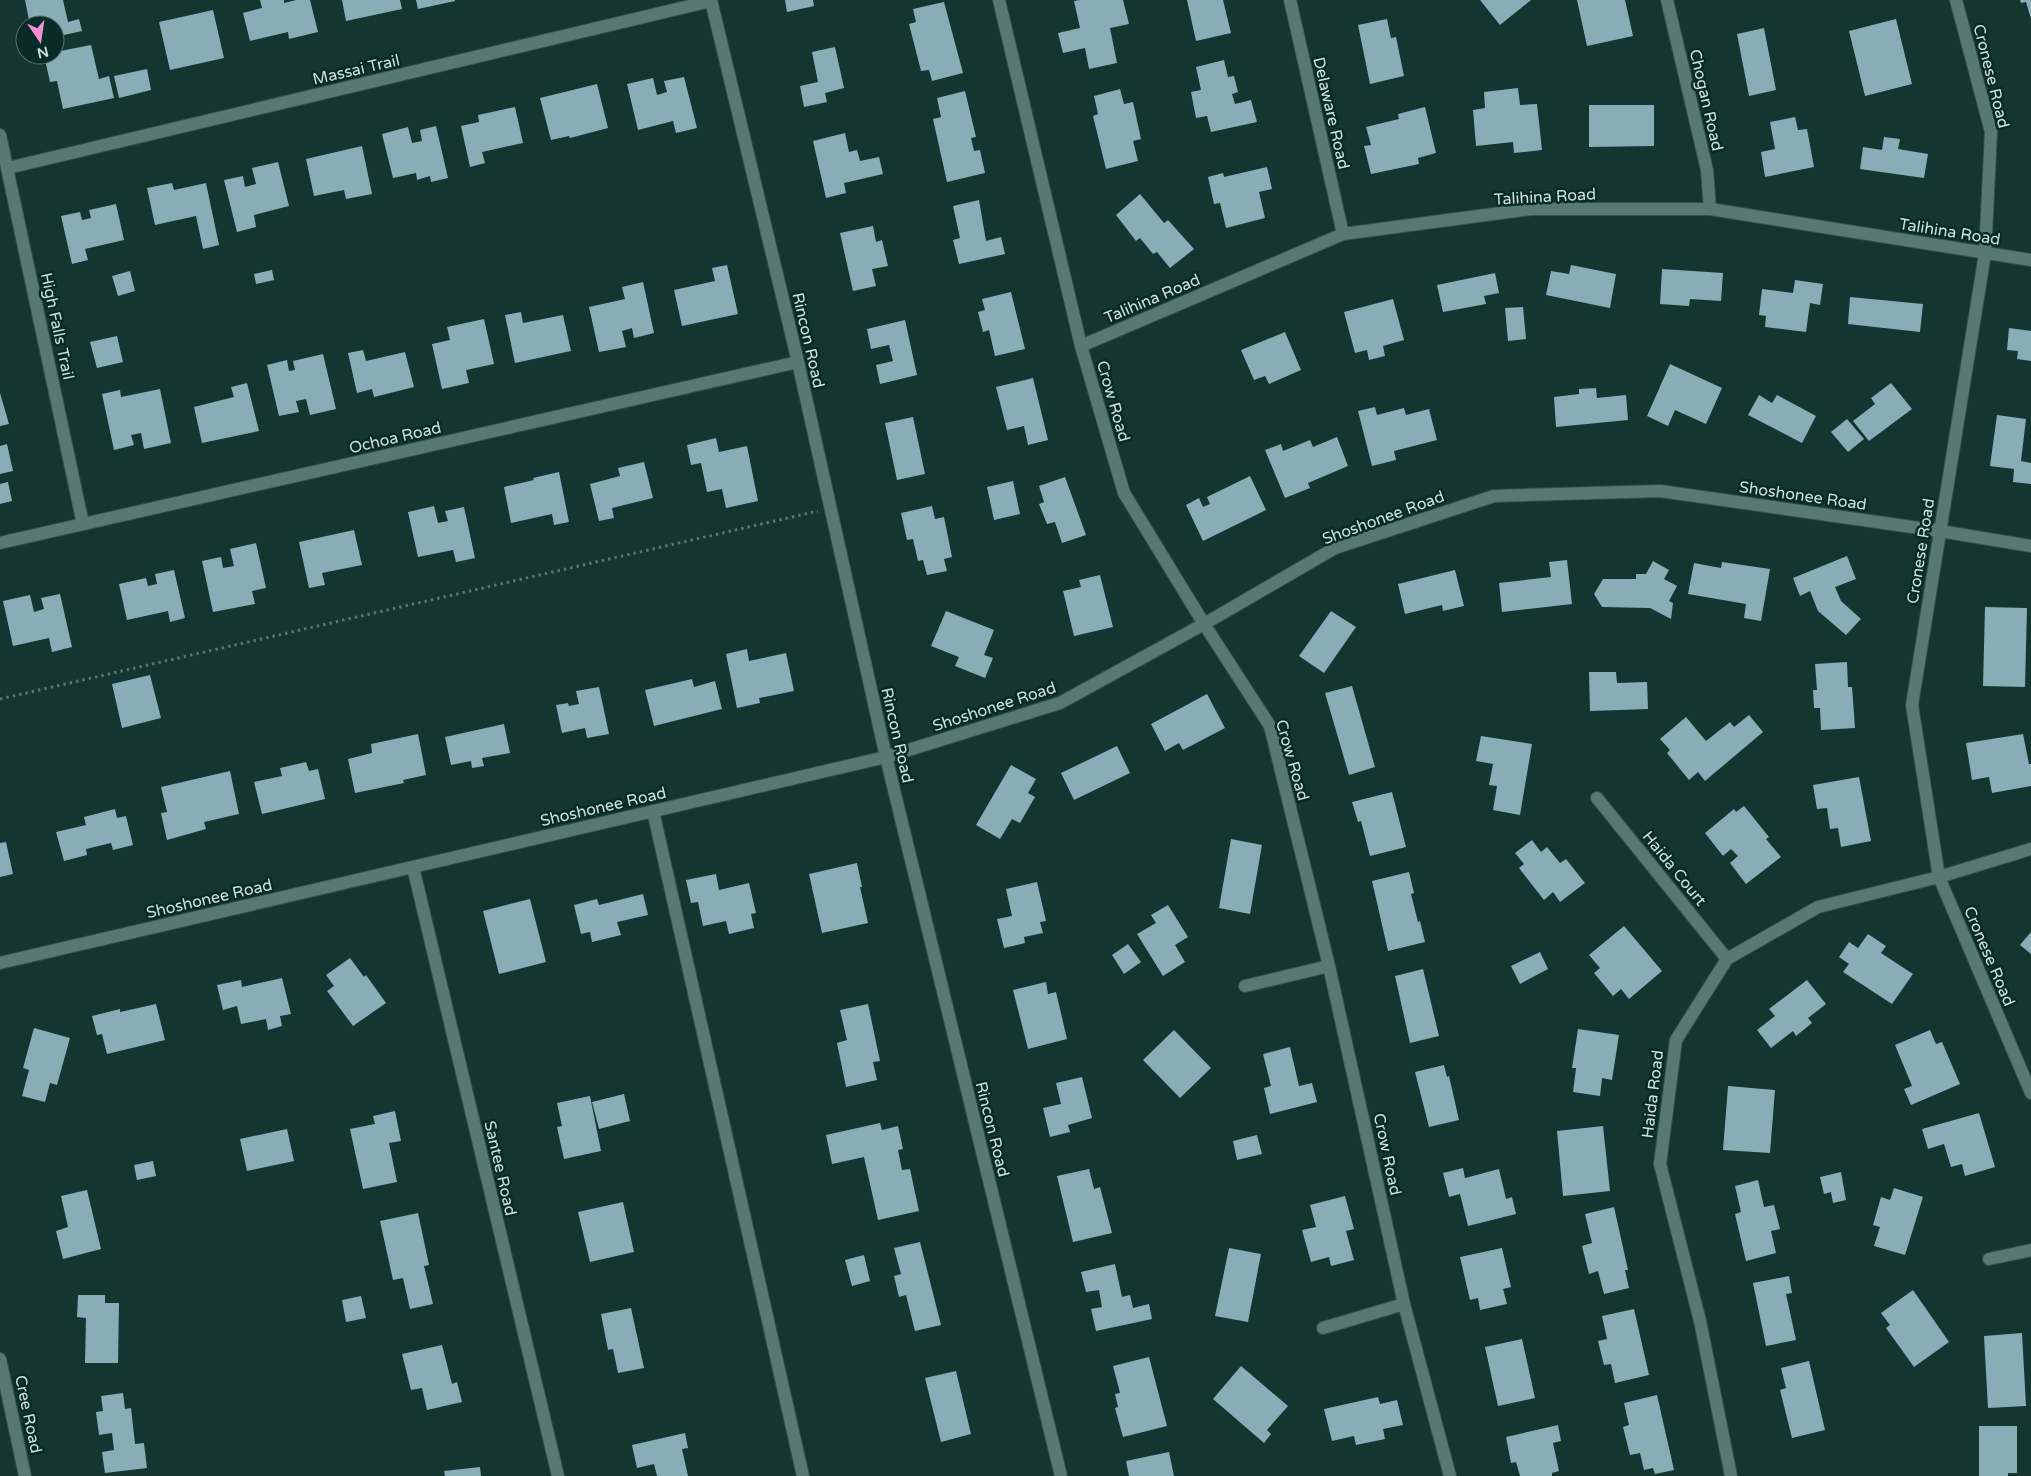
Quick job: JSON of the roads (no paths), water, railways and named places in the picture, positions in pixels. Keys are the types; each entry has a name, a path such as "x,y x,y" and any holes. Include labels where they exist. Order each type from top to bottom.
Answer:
{"street":[{"name":"Massai Trail","path":"8,168 711,0"},
{"name":"Rincon Road","path":"711,0 798,362 886,757 1061,1476"},
{"name":"Crow Road","path":"999,0 1081,346 1124,493 1204,624 1270,726 1329,966 1404,1304 1450,1476"},
{"name":"Delaware Road","path":"1290,0 1343,234"},
{"name":"Chogan Road","path":"1667,0 1707,170 1710,209"},
{"name":"Cronese Road","path":"1956,0 1991,132 1985,254 1912,705 1939,877 2031,1093"},
{"name":"High Falls Trail","path":"0,136 83,524"},
{"name":"Talihina Road","path":"1081,346 1343,234 1531,209 1710,209 2031,260"},
{"name":"Ochoa Road","path":"0,544 798,362"},
{"name":"Shoshonee Road","path":"0,963 886,757 1060,702 1204,624 1335,548 1494,496 1660,491 2031,546"},
{"name":"Haida Court","path":"1598,798 1727,959"},
{"path":"653,811 803,1476"},
{"name":"Haida Road","path":"1731,1476 1700,1321 1660,1164 1676,1040 1727,959 1818,907 1939,877 2031,849"},
{"name":"Santee Road","path":"413,867 558,1476"},
{"path":"1245,986 1329,966"},
{"path":"1989,1259 2031,1250"},
{"path":"1323,1328 1404,1304"},
{"name":"Cree Road","path":"0,1358 25,1476"}]}
